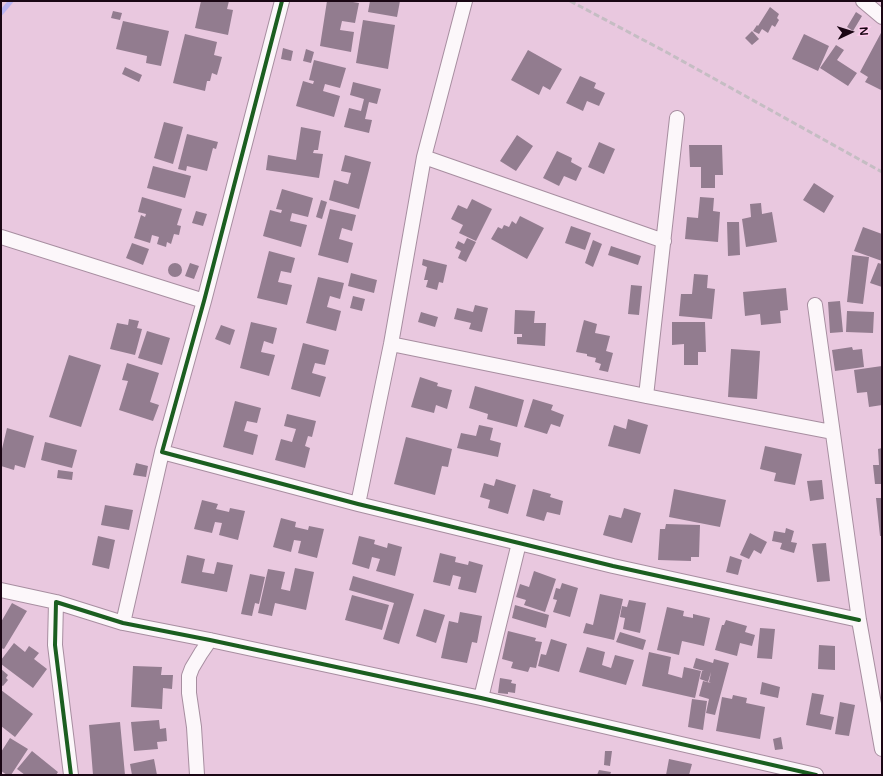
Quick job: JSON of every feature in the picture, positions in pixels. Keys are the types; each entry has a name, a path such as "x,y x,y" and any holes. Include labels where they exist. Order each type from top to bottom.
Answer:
{"street":[{"path":"123,623 162,452 204,301 282,1"},
{"path":"358,504 391,344 424,157 465,1"},
{"path":"863,1 882,17"},
{"path":"646,396 677,118"},
{"path":"424,157 664,241"},
{"path":"1,237 204,301"},
{"path":"814,305 859,620 882,749"},
{"path":"391,344 832,432"},
{"path":"162,452 358,504 613,566 859,620"},
{"path":"481,698 519,543"},
{"path":"1,590 56,602 123,623 210,640 481,698 816,775"},
{"path":"56,602 56,645 71,775"},
{"path":"197,775 194,727 189,693 189,676 192,668 210,640"}],"building":[{"path":"201,1 229,1 227,9 233,10 228,35 195,28"},
{"path":"327,1 347,1 359,3 355,23 342,21 340,30 354,32 351,52 320,46"},
{"path":"370,1 400,1 397,17 368,12"},
{"path":"770,7 779,14 777,18 779,20 775,27 772,25 768,33 762,29 759,34 753,31 757,25 758,26"},
{"path":"113,11 122,13 120,20 111,18"},
{"path":"856,12 862,16 853,31 847,27"},
{"path":"363,20 395,25 388,69 356,63"},
{"path":"123,21 169,31 161,66 146,63 147,56 116,49"},
{"path":"752,31 759,39 752,45 745,38"},
{"path":"882,31 881,90 865,82 868,77 860,72"},
{"path":"185,34 217,42 214,55 222,57 217,75 212,73 210,81 207,81 205,91 173,83"},
{"path":"804,34 829,46 818,71 792,59"},
{"path":"836,45 844,50 837,60 857,73 848,86 820,68"},
{"path":"283,48 293,51 291,61 281,59"},
{"path":"306,49 314,52 311,63 303,61"},
{"path":"528,50 562,69 550,90 543,86 539,95 511,80"},
{"path":"314,60 346,68 340,88 325,84 323,91 340,96 334,117 296,106 303,81 313,84 314,81 309,80"},
{"path":"125,67 142,75 139,82 122,74"},
{"path":"580,76 596,83 594,88 605,93 599,106 587,101 583,111 566,103"},
{"path":"353,82 381,89 377,104 369,102 365,119 372,120 369,133 344,127 349,108 361,111 364,99 350,95"},
{"path":"164,122 183,127 173,164 154,158"},
{"path":"301,127 321,131 318,150 314,150 313,153 323,154 319,178 266,170 268,155 296,160"},
{"path":"187,134 218,142 216,149 213,148 207,171 187,166 186,171 178,169"},
{"path":"517,135 533,146 516,171 500,161"},
{"path":"599,142 615,149 604,174 588,167"},
{"path":"689,145 722,145 723,175 715,175 715,188 701,188 701,167 690,167"},
{"path":"557,151 572,158 571,162 582,168 576,181 564,176 559,186 543,178"},
{"path":"345,155 371,162 359,209 329,200 334,180 348,184 351,173 341,171"},
{"path":"153,166 191,176 185,198 147,188"},
{"path":"814,183 834,196 824,213 803,200"},
{"path":"282,189 313,198 308,217 292,213 290,221 307,225 301,247 263,236 270,210 281,213 282,210 276,209"},
{"path":"142,197 182,209 177,225 181,226 179,235 174,234 171,244 167,242 166,247 157,244 159,237 152,235 150,243 134,238 141,215 145,217 146,214 138,212"},
{"path":"700,197 714,198 713,211 720,212 718,242 685,239 687,217 698,218"},
{"path":"472,199 492,209 476,241 459,233 463,225 451,219 458,205 467,209"},
{"path":"321,200 327,202 322,219 316,217"},
{"path":"761,203 762,214 772,212 777,242 746,247 742,219 751,217 750,204"},
{"path":"330,209 356,215 352,231 342,228 339,239 353,243 348,263 318,255"},
{"path":"196,211 207,214 203,226 192,223"},
{"path":"520,216 544,228 527,259 491,239 498,227 502,229 504,225 509,227 512,221 516,224"},
{"path":"727,222 739,222 740,255 728,256"},
{"path":"571,226 591,233 585,250 565,243"},
{"path":"863,227 882,234 882,261 854,251"},
{"path":"467,238 476,242 466,262 458,258 461,251 455,248 458,241 464,244"},
{"path":"593,240 602,244 593,267 585,263"},
{"path":"132,243 149,249 143,265 126,258"},
{"path":"611,246 641,256 638,265 608,255"},
{"path":"269,251 295,258 291,273 281,271 278,282 292,285 287,305 257,298"},
{"path":"852,255 869,257 863,304 847,302"},
{"path":"423,259 447,265 443,283 439,282 437,290 426,287 428,280 424,280 427,267 422,265"},
{"path":"172,263 178,263 182,267 182,273 178,277 172,277 168,273 168,267"},
{"path":"190,263 199,266 194,279 185,276"},
{"path":"878,263 882,264 882,287 870,283"},
{"path":"351,273 377,280 374,293 348,286"},
{"path":"694,274 708,275 707,288 715,289 712,319 679,316 681,294 692,294"},
{"path":"318,277 344,283 340,299 330,296 327,307 341,311 336,331 306,323"},
{"path":"631,285 642,286 639,315 628,314"},
{"path":"786,288 788,310 780,311 781,323 761,325 760,314 745,316 743,292"},
{"path":"353,296 365,299 362,311 350,308"},
{"path":"840,301 843,332 830,333 828,302"},
{"path":"475,305 488,308 482,332 469,329 471,323 454,319 457,308 473,312"},
{"path":"515,310 535,311 534,323 546,323 545,346 517,344 517,337 522,337 522,334 514,334"},
{"path":"847,311 874,312 873,333 846,332"},
{"path":"421,312 438,317 435,327 418,322"},
{"path":"129,319 139,321 137,328 142,329 135,355 110,349 117,323 128,325"},
{"path":"584,320 597,324 595,333 610,336 606,351 613,353 608,372 599,370 601,364 595,362 596,358 587,356 587,354 576,352"},
{"path":"251,322 277,328 273,344 264,341 261,352 275,355 269,376 240,368"},
{"path":"672,322 705,322 706,352 698,352 698,365 684,365 684,344 672,345"},
{"path":"221,325 235,330 230,345 215,339"},
{"path":"147,331 170,338 162,365 138,358"},
{"path":"303,343 329,350 325,365 315,363 312,373 326,377 320,397 291,389"},
{"path":"852,347 853,350 862,349 864,367 835,371 832,350"},
{"path":"731,349 760,351 757,399 728,397"},
{"path":"69,355 101,365 81,427 49,417"},
{"path":"127,363 159,373 150,402 159,405 153,421 119,410 128,381 122,380"},
{"path":"882,366 882,405 869,407 867,392 857,393 854,370"},
{"path":"420,377 438,383 437,386 452,390 447,409 436,405 434,413 411,407"},
{"path":"475,386 524,400 517,427 487,419 488,414 469,408"},
{"path":"533,399 553,405 551,410 564,415 560,427 551,424 547,434 524,427"},
{"path":"235,401 261,408 257,423 247,421 244,431 258,435 253,455 223,447"},
{"path":"287,414 316,421 312,437 308,436 305,446 310,448 305,468 275,460 281,439 292,442 296,429 284,426"},
{"path":"628,419 648,425 640,454 608,446 614,425 626,429"},
{"path":"479,425 493,428 490,440 501,443 498,457 457,448 461,433 476,436"},
{"path":"7,428 34,436 25,468 15,465 14,470 1,466 1,453"},
{"path":"406,437 452,449 448,467 442,466 435,495 394,484"},
{"path":"45,442 77,450 72,468 41,460"},
{"path":"765,446 802,454 795,485 774,481 776,473 760,469"},
{"path":"882,448 882,484 875,484 873,465 879,465 878,449"},
{"path":"136,463 148,466 146,477 133,475"},
{"path":"58,470 73,472 72,480 57,478"},
{"path":"496,479 516,485 508,514 488,508 490,500 480,497 484,483 494,486"},
{"path":"822,480 824,499 810,501 807,481"},
{"path":"533,489 551,494 550,497 563,501 560,515 547,512 544,521 526,516"},
{"path":"674,489 726,500 720,527 669,517"},
{"path":"876,498 882,498 882,536 880,536"},
{"path":"202,500 218,504 216,509 229,512 230,508 245,511 238,540 219,535 222,523 215,522 212,533 194,529"},
{"path":"105,505 133,510 129,530 101,525"},
{"path":"624,508 641,513 632,543 603,535 609,515 621,518"},
{"path":"281,518 296,522 295,527 308,530 309,526 324,529 317,558 298,553 301,541 294,540 291,552 273,547"},
{"path":"666,524 700,525 699,557 691,557 691,561 658,560 660,529 665,529"},
{"path":"786,528 794,531 791,542 797,543 794,553 780,549 782,543 772,541 774,531 785,533"},
{"path":"750,533 767,542 761,554 754,550 749,559 740,555"},
{"path":"98,536 115,540 109,569 92,565"},
{"path":"359,536 375,540 374,544 387,548 388,543 402,547 395,576 376,571 380,559 372,557 369,569 352,564"},
{"path":"826,543 830,581 817,582 812,544"},
{"path":"440,553 456,557 455,562 468,565 469,561 483,565 476,593 458,589 461,577 453,575 450,586 433,582"},
{"path":"187,555 205,559 202,572 214,574 217,562 233,565 227,592 181,583"},
{"path":"730,556 742,560 738,575 726,572"},
{"path":"295,568 314,572 306,610 275,603 272,616 258,613 268,569 285,572 281,589 290,591"},
{"path":"534,571 556,579 545,612 524,605 526,600 516,597 520,584 529,587"},
{"path":"250,574 265,577 259,604 255,603 252,616 241,614"},
{"path":"353,576 414,594 399,644 383,639 394,603 349,590"},
{"path":"562,583 578,588 570,617 553,612 557,600 553,599 556,588 560,589"},
{"path":"600,594 623,599 614,640 583,633 586,623 593,625"},
{"path":"352,595 389,605 382,630 345,620"},
{"path":"629,600 646,603 640,633 623,629 625,618 620,617 622,606 627,607"},
{"path":"12,603 27,611 4,649 1,648 1,622"},
{"path":"515,605 549,615 546,628 512,618"},
{"path":"667,607 684,611 683,616 693,618 693,614 710,618 704,646 682,641 679,655 657,650"},
{"path":"424,609 445,615 436,643 416,636"},
{"path":"460,612 482,616 477,643 472,642 467,663 441,658 449,621 458,623"},
{"path":"726,620 747,626 745,632 755,635 752,646 740,643 737,656 715,650 722,625 724,625"},
{"path":"760,628 775,629 772,659 757,658"},
{"path":"508,631 536,638 535,641 542,642 536,668 530,667 528,672 511,668 513,662 502,659"},
{"path":"620,632 646,640 643,650 616,642"},
{"path":"551,639 567,644 559,672 538,666 541,654 546,655"},
{"path":"14,643 25,652 29,646 39,653 34,659 47,669 33,688 1,664 1,660"},
{"path":"819,645 835,646 835,670 818,669"},
{"path":"587,647 605,652 602,665 611,668 615,655 634,660 626,685 579,672"},
{"path":"649,652 671,657 668,674 682,678 684,667 701,671 695,698 642,686"},
{"path":"696,658 713,663 714,659 729,663 715,715 706,713 709,699 699,696 703,681 711,683 709,682 711,672 708,682 700,679 702,671 704,671 693,668"},
{"path":"133,666 162,667 161,675 173,675 172,689 163,688 162,709 131,707"},
{"path":"1,669 8,675 6,678 8,680 3,686 1,685"},
{"path":"500,678 512,680 511,683 516,684 515,693 498,693"},
{"path":"762,682 780,687 778,698 760,694"},
{"path":"1,690 33,714 15,737 1,726"},
{"path":"812,693 824,695 820,714 834,717 831,730 806,725"},
{"path":"733,695 747,698 746,703 765,707 760,739 716,731 722,697 732,699"},
{"path":"692,699 707,701 703,730 688,727"},
{"path":"840,702 855,705 849,736 835,734"},
{"path":"159,720 160,729 166,728 167,741 157,742 158,749 134,751 131,722"},
{"path":"120,722 125,775 93,775 89,725"},
{"path":"781,737 783,749 775,750 773,739"},
{"path":"10,738 28,749 11,775 7,775 1,771 1,752"},
{"path":"32,751 58,772 56,775 25,775 17,769"},
{"path":"605,751 612,751 610,766 604,765"},
{"path":"154,759 157,775 132,775 130,764"},
{"path":"669,759 692,764 689,775 666,775"},
{"path":"599,770 611,772 610,775 597,775"}],"waterway":[{"path":"1,13 11,1"}],"railway":[{"path":"570,1 668,53 882,172"}],"cycle path":[{"path":"282,1 204,301 162,452 358,504 613,566 859,620"},
{"path":"71,775 55,645 56,602 123,623 210,640 481,698 816,775"}]}
